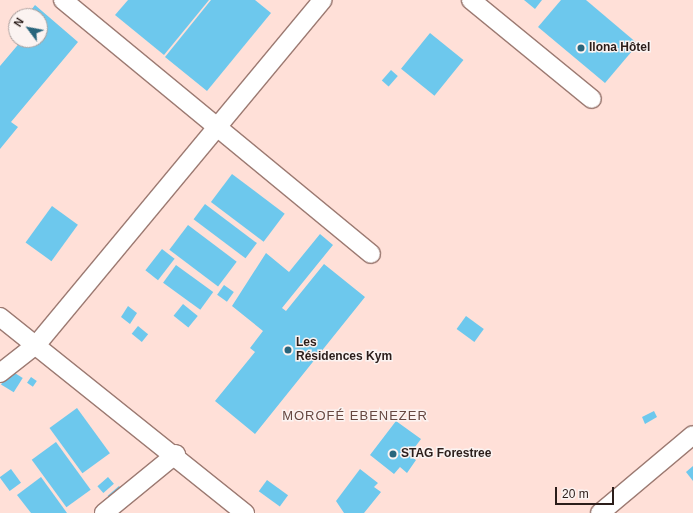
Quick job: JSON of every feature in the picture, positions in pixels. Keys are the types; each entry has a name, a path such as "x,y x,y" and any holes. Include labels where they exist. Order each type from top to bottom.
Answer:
{"street":[{"path":"63,0 216,128 371,254"},
{"path":"0,373 37,344 323,0"},
{"path":"471,0 592,99"},
{"path":"0,317 37,344 176,454 245,513"},
{"path":"600,513 693,435"},
{"path":"104,513 176,454"}],"building":[{"path":"128,0 209,0 164,55 115,15"},
{"path":"211,0 255,0 271,13 207,91 165,57"},
{"path":"524,0 542,0 535,9"},
{"path":"561,0 586,0 638,44 605,83 538,27"},
{"path":"48,16 78,42 11,122 18,127 0,149 0,66 15,48 48,48"},
{"path":"430,33 463,60 434,96 401,69"},
{"path":"391,70 398,76 389,86 382,81"},
{"path":"232,174 285,214 264,242 211,202"},
{"path":"205,204 257,243 245,258 194,219"},
{"path":"52,206 78,225 51,261 26,242"},
{"path":"188,225 237,262 218,286 169,250"},
{"name":"Les Résidences Kym","path":"320,234 333,245 282,308 286,311 324,264 365,297 255,434 215,401 255,352 250,348 263,331 232,306 266,253 289,272"},
{"path":"162,249 175,259 158,280 145,270"},
{"path":"176,265 213,292 200,310 163,283"},
{"path":"224,285 234,292 227,302 217,295"},
{"path":"183,304 198,316 188,328 174,316"},
{"path":"128,306 137,313 130,324 121,317"},
{"path":"466,316 484,329 474,342 457,329"},
{"path":"138,326 148,334 142,342 132,334"},
{"path":"10,370 23,378 14,392 1,384"},
{"path":"31,377 37,381 33,387 27,383"},
{"path":"77,408 110,453 82,473 49,428"},
{"path":"654,411 657,417 645,424 642,417"},
{"path":"396,421 421,439 409,455 416,460 407,473 400,467 394,474 370,455"},
{"path":"56,442 91,490 66,507 32,460"},
{"path":"693,466 693,481 686,472"},
{"path":"11,469 21,483 10,491 0,477"},
{"path":"360,469 378,483 374,487 381,492 364,513 344,513 336,501"},
{"path":"41,477 67,513 31,513 17,495"},
{"path":"108,477 114,484 103,493 97,486"},
{"path":"267,480 288,495 280,507 259,491"},
{"path":"119,486 125,493 114,503 108,496"}],"place":[{"name":"Ilona Hôtel","path":"581,48"},
{"name":"Les Résidences Kym","path":"288,350"},
{"name":"STAG Forestree","path":"393,454"}],"district":[{"name":"MOROFÉ EBENEZER","path":"355,416"}]}
